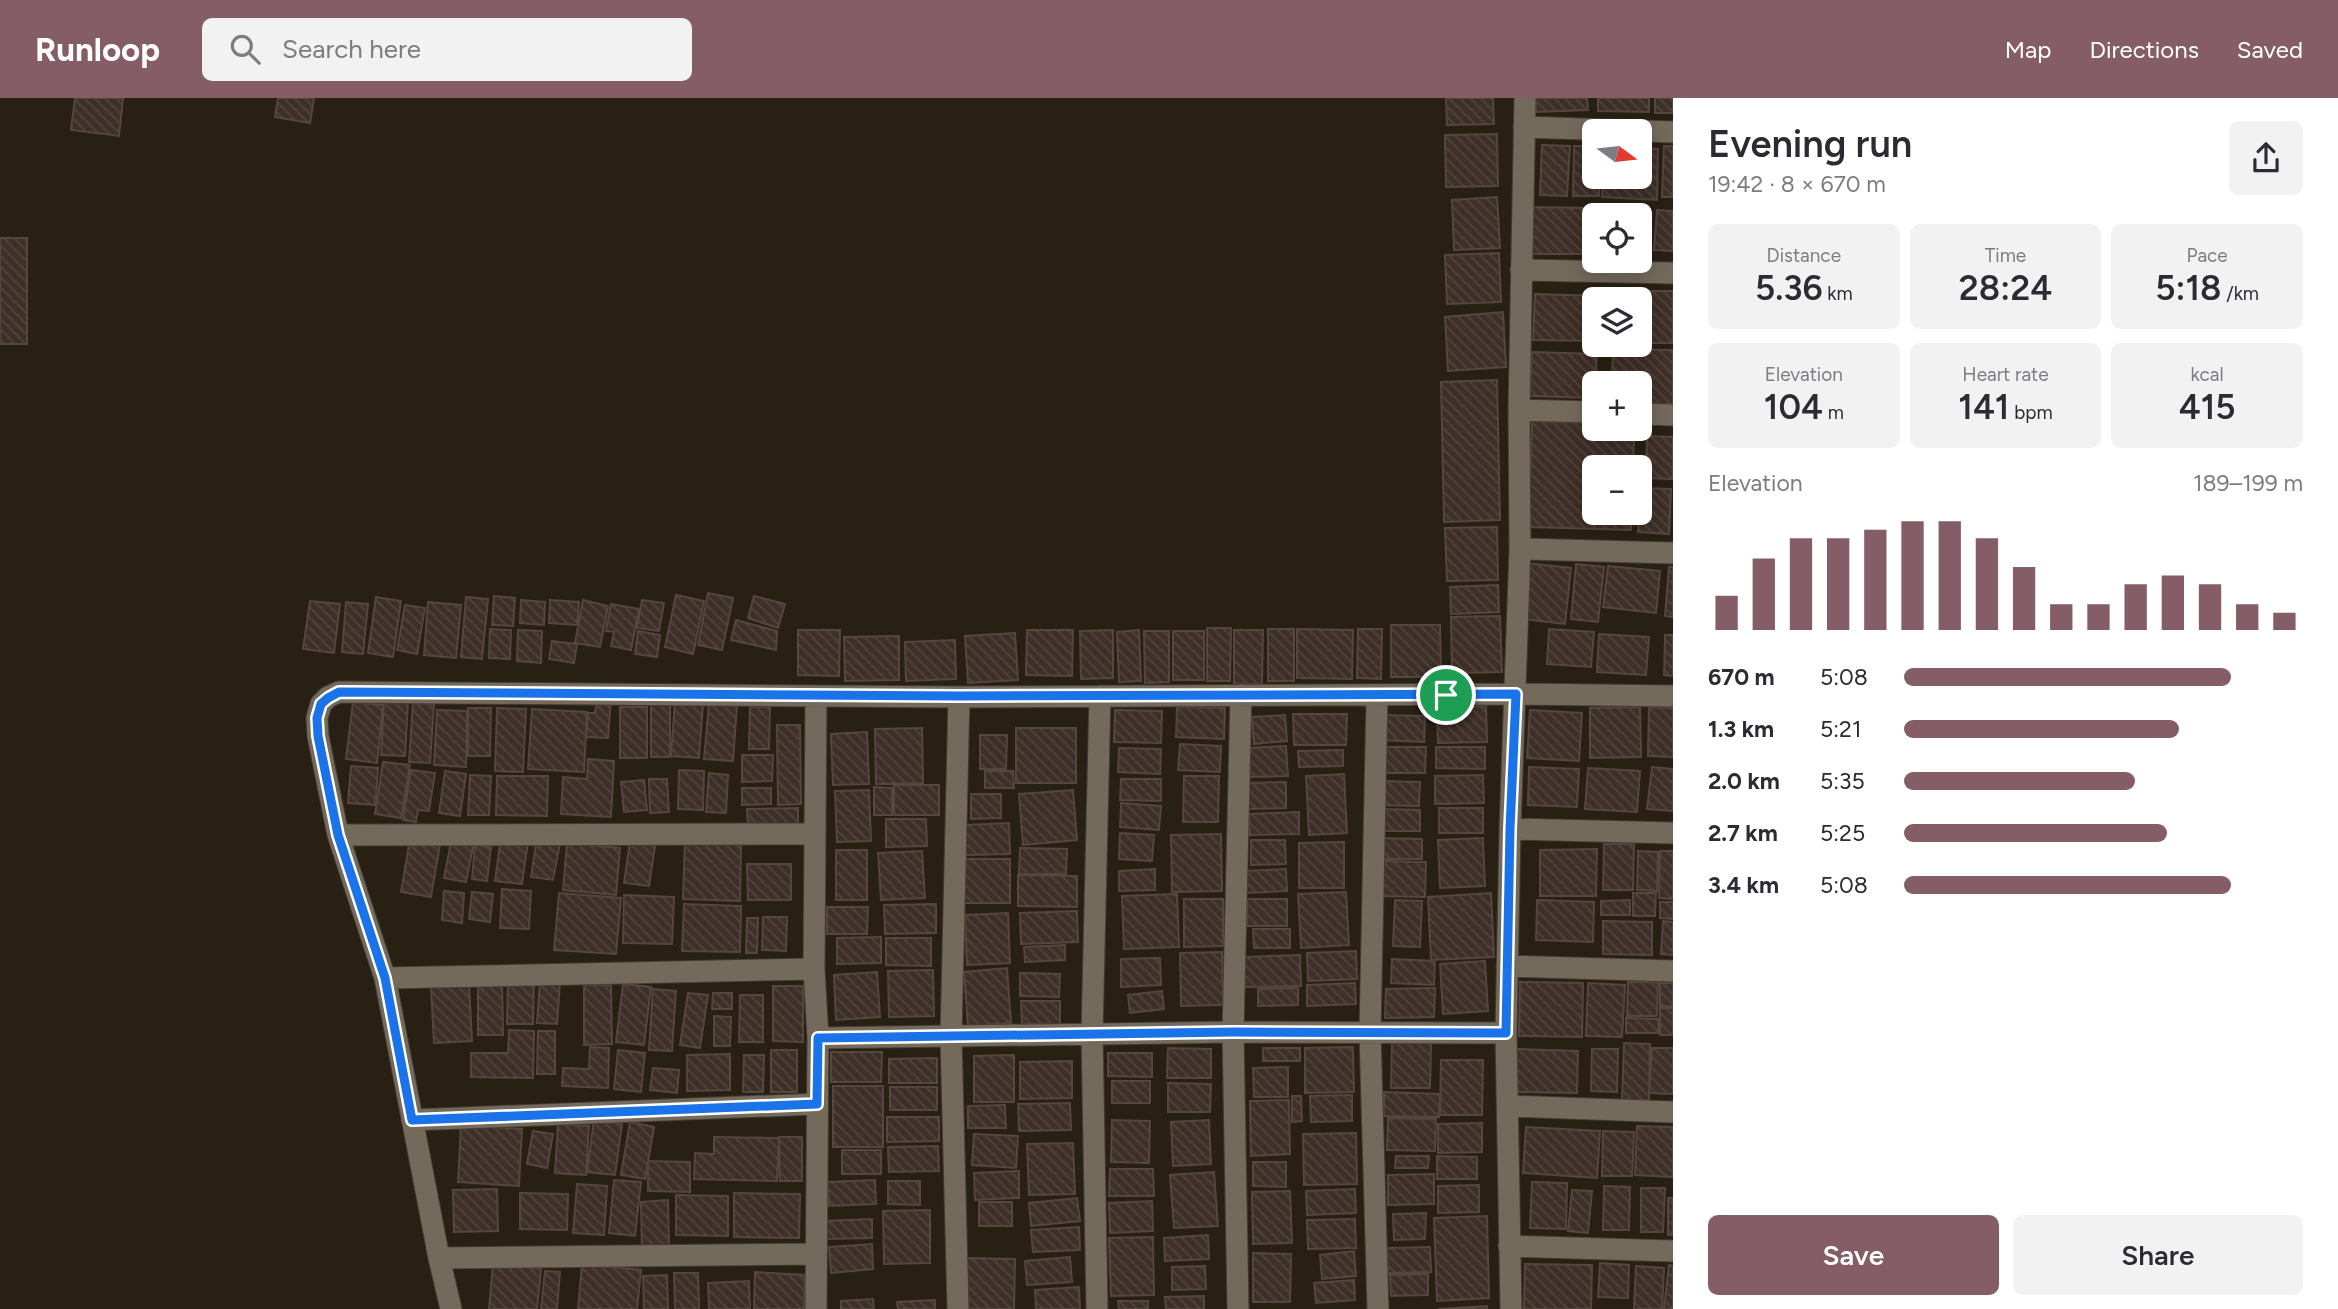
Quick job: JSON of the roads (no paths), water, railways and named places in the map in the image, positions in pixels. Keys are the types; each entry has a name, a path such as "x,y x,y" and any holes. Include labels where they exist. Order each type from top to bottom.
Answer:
{"street":[{"path":"1511,1309 1506,1033 1520,549 1519,410 1525,98"},
{"path":"1524,127 1673,132"},
{"path":"1521,270 1673,274"},
{"path":"1519,410 1582,412"},
{"path":"1652,414 1673,415"},
{"path":"1520,549 1673,553"},
{"path":"451,1309 385,978 338,835 318,736 317,718 321,704 339,692 816,696 1673,696"},
{"path":"1238,1309 1233,1032 1241,695"},
{"path":"816,696 814,970 818,1038 817,1309"},
{"path":"958,1309 951,1037 959,696"},
{"path":"1097,1309 1092,1034 1100,696"},
{"path":"1377,696 1370,1033 1378,1309"},
{"path":"1510,829 1673,833"},
{"path":"338,835 814,834"},
{"path":"1507,967 1673,971"},
{"path":"385,978 814,970"},
{"path":"818,1038 1233,1032 1506,1033"},
{"path":"412,1120 817,1104"},
{"path":"1508,1106 1673,1112"},
{"path":"1509,1246 1673,1251"},
{"path":"439,1258 816,1254"}]}
